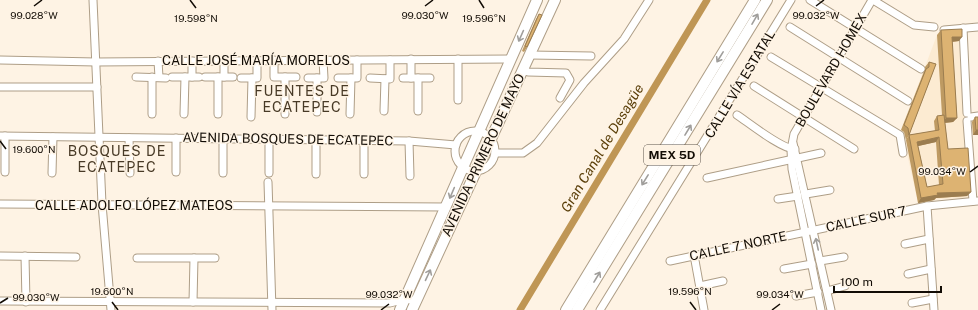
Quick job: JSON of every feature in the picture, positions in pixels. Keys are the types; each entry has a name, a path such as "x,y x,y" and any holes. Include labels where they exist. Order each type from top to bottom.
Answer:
{"highway":[{"name":"AVENIDA PRIMERO DE MAYO","path":"400,310 537,0"},
{"name":"AVENIDA PRIMERO DE MAYO","path":"414,306 554,0"},
{"name":"MEX 5D","path":"566,310 755,0"},
{"name":"MEX 5D","path":"577,310 767,0"}],"street":[{"path":"93,0 102,204 111,310"},
{"name":"AVENIDA PRIMERO DE MAYO","path":"495,153 523,153 537,143 584,83 624,39 649,0"},
{"name":"CALLE VÍA ESTATAL","path":"600,310 791,0"},
{"path":"810,0 921,69"},
{"path":"872,0 914,25 934,27"},
{"name":"BOULEVARD HOMEX","path":"831,310 814,230 802,195 794,160 792,142 804,117 872,0"},
{"path":"790,27 838,59 908,101"},
{"path":"944,30 978,27"},
{"path":"963,28 971,117 976,201"},
{"path":"530,55 591,56"},
{"path":"771,58 900,135 903,153"},
{"path":"458,59 458,100"},
{"name":"CALLE JOSÉ MARÍA MORELOS","path":"0,60 96,62 511,59"},
{"path":"241,78 257,78 257,60"},
{"path":"274,60 274,77 296,77"},
{"path":"308,78 324,78 323,60"},
{"path":"338,78 357,78 357,60"},
{"path":"370,78 390,79 390,60"},
{"path":"411,60 415,78 418,111"},
{"path":"152,114 162,77 158,61"},
{"path":"184,114 195,77 192,61"},
{"path":"218,114 224,61"},
{"path":"523,69 528,72 566,73 570,80 560,98"},
{"path":"136,77 233,76"},
{"path":"285,77 285,114"},
{"path":"251,117 252,78"},
{"path":"317,78 317,112"},
{"path":"350,114 351,78"},
{"path":"403,78 430,78"},
{"path":"384,111 385,79"},
{"path":"754,86 854,149"},
{"path":"0,87 97,87"},
{"path":"737,115 793,150"},
{"path":"479,131 490,138 495,153 491,163 487,167 476,171 463,167 455,153 456,145 461,137 469,132 479,131"},
{"path":"2,136 5,172"},
{"name":"AVENIDA BOSQUES DE ECATEPEC","path":"2,136 99,138 270,138 409,141 456,145"},
{"path":"52,173 53,137"},
{"path":"129,138 130,173"},
{"path":"176,138 176,172"},
{"path":"222,138 223,173"},
{"path":"269,173 270,138"},
{"path":"316,140 316,174"},
{"path":"364,141 364,174"},
{"path":"409,141 410,176"},
{"path":"707,178 821,153"},
{"path":"268,182 271,306"},
{"path":"778,200 830,190"},
{"name":"BOULEVARD HOMEX","path":"802,195 805,232 821,310"},
{"name":"CALLE SUR 7","path":"805,232 927,206 976,201"},
{"name":"CALLE ADOLFO LÓPEZ MATEOS","path":"0,204 446,207"},
{"path":"927,206 934,310"},
{"name":"CALLE 7 NORTE","path":"670,261 805,232"},
{"path":"905,244 929,239"},
{"path":"694,255 704,310"},
{"path":"0,256 76,257"},
{"path":"25,256 26,302"},
{"path":"820,261 844,257"},
{"path":"137,258 215,258"},
{"path":"193,302 194,258"},
{"path":"784,270 812,264"},
{"path":"908,274 931,269"},
{"path":"700,286 722,281"},
{"path":"827,291 845,286"},
{"path":"796,296 818,292"},
{"path":"0,301 193,302 271,306 370,307 406,299 414,306"},
{"path":"912,303 933,299"},
{"path":"390,303 400,310"}],"shaded area":[{"path":"960,34 969,198 940,199 918,203 904,140 900,133 937,35"}],"building":[{"path":"539,14 542,15 527,47 525,46"},
{"path":"962,29 962,37 952,37 957,118 946,118 941,30"},
{"path":"929,62 936,64 909,135 908,128 904,125 926,69 929,67"},
{"path":"944,115 948,149 968,148 971,192 937,193 938,195 921,198 909,135 939,130 937,116","holes":["939,137 943,184 927,187 917,142"]},
{"path":"975,117 978,117 978,130 976,130"}],"waterway":[{"name":"Gran Canal de Desagüe","path":"520,310 707,0"}],"district":[{"name":"FUENTES DE ECATEPEC","path":"302,100"},
{"name":"BOSQUES DE ECATEPEC","path":"117,160"}]}
